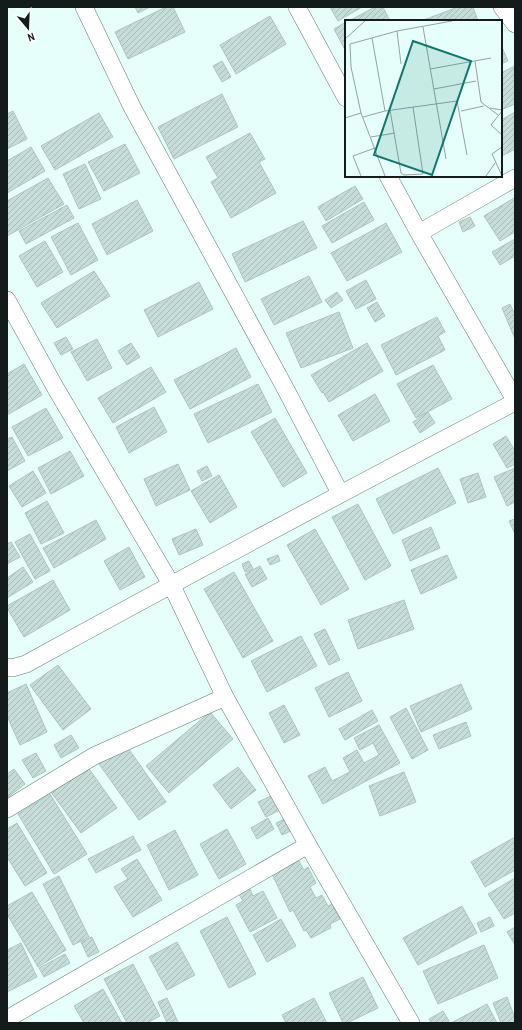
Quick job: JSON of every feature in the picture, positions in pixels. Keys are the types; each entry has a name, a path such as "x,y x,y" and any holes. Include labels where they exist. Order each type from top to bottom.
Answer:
{"street":[{"path":"84,7 132,107 284,386 340,493"},
{"path":"297,7 345,96"},
{"path":"502,7 515,24"},
{"path":"7,667 12,668 26,664 340,493 515,401 389,177"},
{"path":"419,233 515,178"},
{"path":"7,300 55,387 171,584 225,697 308,845 411,1023"},
{"path":"7,809 94,756 225,697"},
{"path":"7,1019 308,845"}],"building":[{"path":"135,7 150,7 138,13"},
{"path":"166,7 173,7 185,32 128,59 115,32"},
{"path":"330,7 362,7 338,21"},
{"path":"375,7 383,7 390,20 351,20"},
{"path":"458,7 473,7 478,20 424,20"},
{"path":"270,16 286,44 236,74 220,45"},
{"path":"345,23 345,48 344,48 334,29"},
{"path":"502,47 508,61 502,64"},
{"path":"222,61 231,77 222,82 213,66"},
{"path":"515,66 515,104 502,110 502,72"},
{"path":"222,94 238,127 174,159 158,127"},
{"path":"13,111 27,139 7,149 7,114"},
{"path":"515,112 515,149 502,156 502,119"},
{"path":"99,113 113,137 55,170 41,146"},
{"path":"250,133 265,159 259,162 276,193 231,218 211,182 218,178 206,157"},
{"path":"125,144 140,173 104,191 88,162"},
{"path":"31,147 45,171 7,193 7,161"},
{"path":"85,164 101,199 79,209 63,174"},
{"path":"48,178 64,204 7,236 7,201"},
{"path":"355,186 363,199 326,221 318,207"},
{"path":"514,198 515,232 500,241 484,216"},
{"path":"137,200 153,231 107,255 92,224"},
{"path":"364,202 374,220 332,243 322,226"},
{"path":"67,205 74,218 26,244 19,231"},
{"path":"470,217 475,226 463,232 459,222"},
{"path":"303,221 317,248 245,282 232,254"},
{"path":"78,223 98,260 71,275 51,237"},
{"path":"386,223 402,252 347,281 331,253"},
{"path":"515,239 515,256 500,265 492,252"},
{"path":"45,241 63,272 37,287 19,256"},
{"path":"94,271 110,296 57,328 41,303"},
{"path":"309,276 322,302 274,325 261,299"},
{"path":"366,280 376,299 356,309 346,291"},
{"path":"199,282 213,309 158,337 144,310"},
{"path":"337,292 343,300 331,308 325,300"},
{"path":"377,302 385,316 375,322 367,308"},
{"path":"510,304 515,315 515,339 502,308"},
{"path":"339,312 353,348 301,368 286,333"},
{"path":"437,317 445,332 438,336 445,350 396,375 381,345"},
{"path":"66,337 73,349 61,355 54,343"},
{"path":"97,339 112,368 87,381 71,352"},
{"path":"131,343 140,357 127,365 118,351"},
{"path":"367,343 383,371 329,402 311,375"},
{"path":"236,348 251,377 190,409 174,380"},
{"path":"24,364 42,395 7,415 7,374"},
{"path":"433,365 452,399 416,418 397,384"},
{"path":"151,367 166,392 113,423 98,398"},
{"path":"258,384 272,412 208,443 194,414"},
{"path":"375,394 390,421 353,441 338,415"},
{"path":"154,407 167,432 129,453 116,427"},
{"path":"46,408 63,438 28,456 12,427"},
{"path":"428,412 435,423 420,433 413,422"},
{"path":"275,418 307,473 283,487 251,432"},
{"path":"506,436 515,451 515,464 507,468 493,444"},
{"path":"12,437 25,461 7,471 7,439"},
{"path":"70,451 84,476 51,494 38,468"},
{"path":"178,464 190,490 156,506 144,479"},
{"path":"207,466 212,476 202,481 197,471"},
{"path":"438,468 456,503 393,534 376,499"},
{"path":"515,468 515,502 507,506 494,477"},
{"path":"33,471 46,493 22,507 9,486"},
{"path":"478,473 486,497 468,503 460,479"},
{"path":"219,475 237,507 210,523 191,491"},
{"path":"47,501 64,533 41,544 25,513"},
{"path":"358,504 391,566 365,580 332,517"},
{"path":"515,519 515,534 509,521"},
{"path":"96,520 106,539 54,568 43,548"},
{"path":"431,527 440,548 410,561 402,540"},
{"path":"196,529 203,545 179,555 172,539"},
{"path":"315,529 349,589 321,605 287,545"},
{"path":"30,534 50,571 35,579 15,542"},
{"path":"11,542 20,557 7,564 7,544"},
{"path":"129,547 145,577 120,590 104,561"},
{"path":"278,555 280,561 270,565 267,559"},
{"path":"447,555 457,578 421,594 411,570"},
{"path":"249,561 253,569 245,572 242,564"},
{"path":"260,566 267,579 252,587 245,574"},
{"path":"23,567 33,582 7,598 7,578"},
{"path":"234,572 273,641 243,658 204,589"},
{"path":"53,580 70,610 24,637 7,606"},
{"path":"404,600 414,629 358,649 348,620"},
{"path":"325,629 340,660 329,665 314,634"},
{"path":"301,636 317,666 267,692 251,661"},
{"path":"58,665 91,709 63,730 30,685"},
{"path":"348,672 362,701 329,717 315,688"},
{"path":"26,684 47,732 20,745 7,716 7,693"},
{"path":"461,684 472,709 421,732 410,706"},
{"path":"284,705 300,735 284,743 269,713"},
{"path":"406,708 428,750 412,759 390,717"},
{"path":"372,710 378,721 345,740 339,729"},
{"path":"210,712 233,739 169,793 146,766"},
{"path":"466,722 471,736 439,749 433,735"},
{"path":"379,725 400,763 323,804 308,776 325,767 332,781 350,772 343,758 357,750 364,763 379,755 373,743 360,750 354,738"},
{"path":"71,735 79,748 61,758 54,745"},
{"path":"126,745 166,802 139,820 99,764"},
{"path":"36,753 46,771 33,778 22,760"},
{"path":"87,766 117,808 81,833 51,792"},
{"path":"238,767 256,790 231,809 213,785"},
{"path":"14,769 25,784 7,798 7,774"},
{"path":"404,772 416,802 380,816 369,786"},
{"path":"50,794 87,854 54,874 18,814"},
{"path":"273,795 280,810 266,817 258,802"},
{"path":"268,818 274,829 257,839 251,828"},
{"path":"287,818 293,830 282,835 276,823"},
{"path":"17,823 47,873 25,886 7,857 7,829"},
{"path":"227,829 246,864 219,879 200,844"},
{"path":"175,830 198,875 169,890 147,845"},
{"path":"133,836 141,850 96,873 88,859"},
{"path":"515,837 515,870 485,887 471,862"},
{"path":"137,859 162,900 133,917 114,887 128,879 121,869"},
{"path":"299,861 304,870 308,867 316,883 310,887 316,898 322,895 328,906 332,904 340,919 330,924 331,928 311,938 306,930 304,931 293,910 290,912 272,874"},
{"path":"59,876 89,937 73,945 43,884"},
{"path":"515,878 515,913 504,919 488,894"},
{"path":"248,885 253,896 263,891 277,918 250,932 236,905 243,901 237,891"},
{"path":"32,892 66,950 38,967 7,914 7,906"},
{"path":"462,906 477,933 418,965 403,938"},
{"path":"227,917 256,974 229,988 200,931"},
{"path":"490,917 494,926 481,932 477,923"},
{"path":"281,919 296,946 267,962 253,935"},
{"path":"515,927 515,945 507,932"},
{"path":"92,937 99,952 88,957 81,942"},
{"path":"177,942 195,975 167,990 149,957"},
{"path":"21,943 37,977 7,992 7,950"},
{"path":"484,945 498,978 438,1004 423,971"},
{"path":"65,954 70,963 44,977 39,968"},
{"path":"133,964 160,1016 147,1023 127,1023 104,979"},
{"path":"363,977 378,1008 347,1023 343,1023 329,993"},
{"path":"103,989 122,1023 84,1023 74,1006"},
{"path":"507,997 515,1018 515,1023 501,1023 493,1003"},
{"path":"167,998 178,1022 176,1023 167,1023 158,1002"},
{"path":"314,998 327,1023 286,1023 282,1015"},
{"path":"487,1004 497,1023 451,1023"},
{"path":"443,1011 449,1021 445,1023 431,1023 429,1019"}]}
